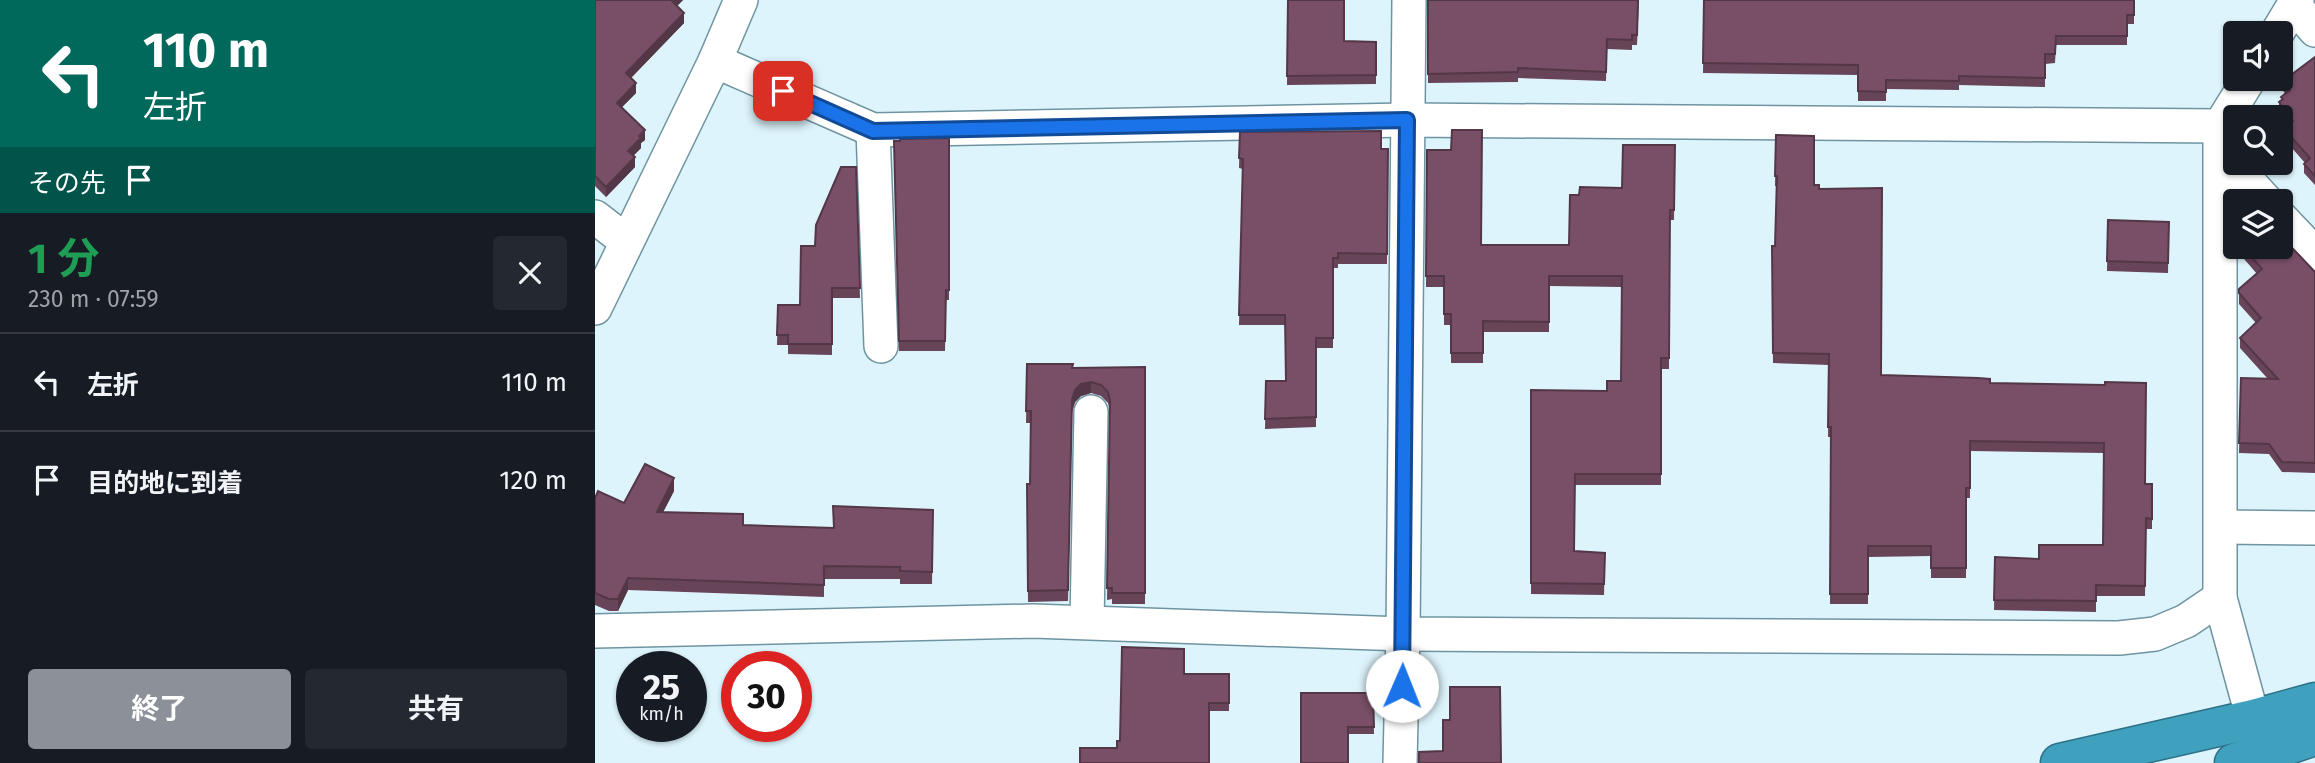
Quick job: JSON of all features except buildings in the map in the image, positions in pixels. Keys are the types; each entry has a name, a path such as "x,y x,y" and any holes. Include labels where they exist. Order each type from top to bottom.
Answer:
{"highway":[{"path":"2060,763 2253,719 2315,702"},
{"path":"2234,763 2315,736"}],"street":[{"path":"595,308 715,61 741,0"},
{"path":"1400,763 1409,0"},
{"path":"2285,21 2296,3 2315,30"},
{"path":"715,61 873,131 1407,120 2220,139"},
{"path":"2243,91 2220,139 2220,598 2253,719"},
{"path":"873,131 880,346"},
{"path":"2220,139 2257,189"},
{"path":"595,217 626,241"},
{"path":"2293,231 2315,254"},
{"path":"1087,622 1091,412"},
{"path":"2221,527 2315,528"},
{"path":"595,631 1033,621 1403,635 2119,638 2155,634 2186,621 2220,598"}],"route":[{"path":"783,91 873,131 1407,120 1402,686"}]}
